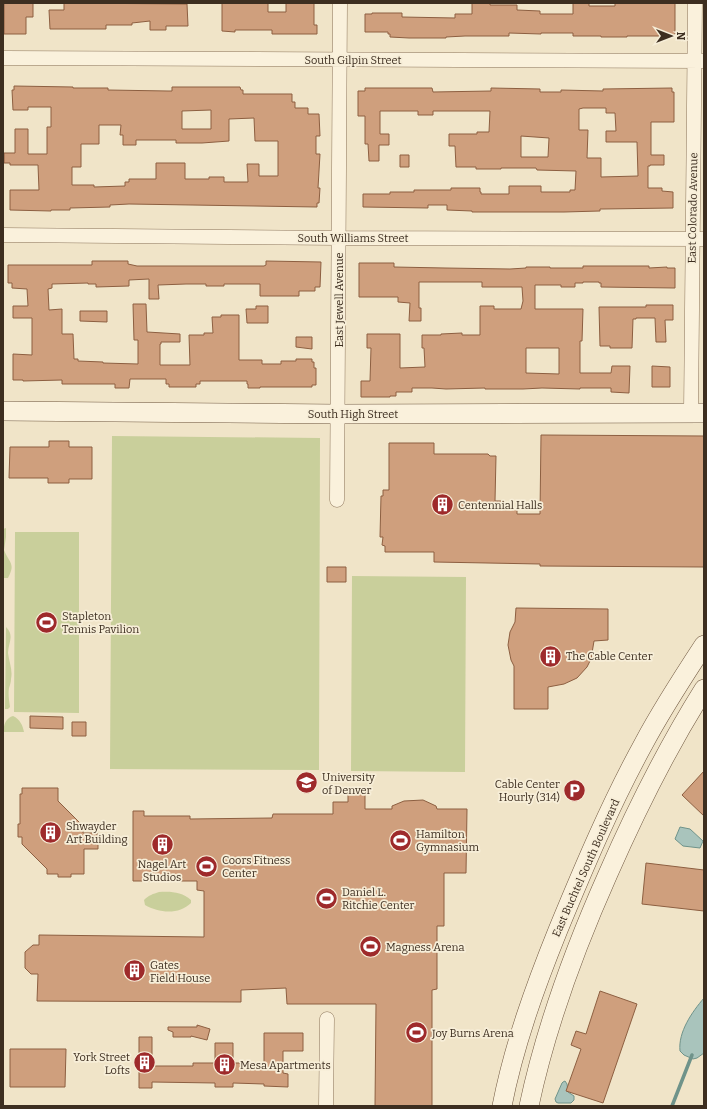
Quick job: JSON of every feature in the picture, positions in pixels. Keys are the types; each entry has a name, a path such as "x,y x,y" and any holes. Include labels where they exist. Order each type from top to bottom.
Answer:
{"main road":[{"name":"South High Street","path":"3,411 338,414 698,413"},
{"name":"East Buchtel South Boulevard","path":"502,1106 509,1074 528,1011 567,908 605,821 647,737 704,645"},
{"path":"701,693 700,676 704,664"},
{"path":"616,855 622,814 673,720 678,701 676,688"},
{"name":"East Buchtel South Boulevard","path":"529,1106 563,988 587,924 616,855 642,801 657,771 701,693"}],"street":[{"name":"East Jewell Avenue","path":"338,500 340,3"},
{"name":"East Colorado Avenue","path":"695,3 699,61 698,413"},
{"name":"South Gilpin Street","path":"3,58 699,61"},
{"name":"South Williams Street","path":"3,235 698,239"},
{"path":"326,1019 326,1106"}],"green space":[{"path":"112,436 320,438 319,770 110,769"},
{"path":"6,528 4,550 12,566 8,578 3,578 3,529"},
{"name":"Stapleton Tennis Pavilion","path":"15,532 79,532 79,713 14,712"},
{"path":"352,576 466,577 465,772 351,771"},
{"path":"6,627 9,630 11,637 8,653 12,672 9,688 10,707 8,709 5,709"},
{"path":"13,716 21,723 24,732 4,732 4,727 8,718"},
{"path":"159,892 172,892 180,894 188,897 191,900 191,903 181,910 169,912 156,910 145,905 144,900"}],"water":[{"path":"680,827 690,829 703,841 700,848 683,846 675,839"},
{"path":"704,998 704,1053 693,1059 684,1055 680,1051 681,1037 691,1016"},
{"path":"565,1081 568,1092 574,1096 574,1100 571,1103 558,1103 555,1099 562,1083"}],"building":[{"path":"4,3 33,3 33,17 26,17 26,34 4,34"},
{"path":"64,3 187,4 188,26 166,26 166,30 150,30 150,21 132,23 132,25 106,25 106,29 50,29 49,10 64,10"},
{"path":"222,3 268,3 268,12 286,12 286,3 314,3 314,25 317,25 317,34 272,34 272,30 235,30 235,32 222,31"},
{"path":"472,3 517,5 517,10 540,11 540,14 573,14 573,3 589,3 589,6 615,6 615,3 675,3 675,35 601,37 573,36 573,33 509,33 509,36 409,38 390,37 388,32 365,32 365,14 402,13 402,17 455,18 455,14 472,14"},
{"path":"14,86 168,91 172,91 172,87 240,87 241,90 243,90 243,94 292,94 292,102 295,102 295,108 308,108 308,114 319,114 320,136 316,136 316,154 320,154 318,188 320,188 319,203 317,203 317,207 129,204 110,205 110,207 70,208 70,210 51,211 10,210 10,190 39,190 38,165 10,165 10,163 4,163 4,153 15,153 15,129 28,129 28,154 47,154 47,127 51,127 51,107 28,107 28,110 13,110 12,90 14,90","holes":["211,110 211,129 182,129 182,111","254,118 255,141 278,141 278,176 259,176 259,164 247,164 248,182 224,182 224,177 209,177 209,179 185,179 185,163 156,163 156,179 129,179 129,182 125,182 125,186 94,187 94,185 72,185 72,167 81,167 81,144 99,144 99,125 121,125 120,135 123,135 123,145 136,145 136,140 176,140 176,143 202,143 229,141 229,119"]},
{"path":"365,88 432,88 433,92 491,91 491,88 540,89 540,92 561,92 561,90 603,91 603,89 672,88 672,92 674,92 674,122 651,122 651,155 664,155 664,165 648,166 648,188 662,188 662,191 673,192 673,208 600,209 600,211 564,212 472,212 447,210 447,205 428,205 428,208 363,207 363,194 390,194 390,192 414,192 414,190 480,188 481,194 509,194 509,186 541,186 541,192 570,192 570,190 575,190 576,171 537,170 536,168 476,169 476,167 456,167 455,146 449,146 449,134 477,134 477,132 489,132 490,111 433,111 433,115 418,115 418,111 380,111 380,134 389,134 389,145 379,145 379,161 369,161 368,144 365,144 365,116 358,116 358,91 365,91","holes":["606,108 606,113 615,113 616,131 606,131 606,142 637,142 638,176 601,177 601,158 587,158 588,130 579,130 579,109","521,136 549,138 548,157 521,157"]},
{"path":"400,155 409,155 409,167 400,167"},
{"path":"92,261 128,261 128,264 137,266 264,266 266,265 266,261 321,262 320,287 315,287 315,291 299,291 299,296 260,296 260,284 224,284 224,286 206,286 206,284 186,284 158,285 159,299 149,299 149,279 129,280 129,286 96,287 96,284 88,283 52,284 52,288 48,289 49,310 62,309 62,334 73,334 74,359 78,359 78,361 138,364 138,340 134,340 133,304 146,304 147,332 180,334 180,342 161,342 160,365 190,365 189,335 204,335 204,333 213,333 212,317 221,317 221,315 239,315 239,360 262,360 262,364 281,364 281,361 312,359 312,362 314,362 314,368 316,368 316,385 312,385 312,387 248,388 247,381 200,381 200,384 196,384 196,387 169,387 169,384 166,384 166,379 130,379 129,388 115,388 115,384 62,384 62,380 13,380 13,354 32,355 32,318 13,318 13,306 28,306 27,289 12,288 12,283 8,283 8,265 92,265"},
{"path":"359,263 394,263 394,267 445,268 510,269 526,267 583,268 583,266 649,266 649,268 675,268 675,288 601,287 601,283 599,282 575,283 575,287 561,287 561,285 535,285 535,309 583,309 582,341 580,341 580,373 611,373 612,366 630,366 629,393 611,392 611,388 412,388 412,392 396,392 396,396 361,397 361,381 370,381 371,348 367,348 367,334 400,334 400,368 425,367 424,348 422,348 422,335 462,333 462,335 480,335 480,306 494,306 494,309 521,309 523,301 522,287 482,287 482,282 419,282 419,308 421,308 421,321 409,321 410,303 398,302 398,297 359,297","holes":["526,348 559,348 559,374 526,373"]},
{"path":"646,305 673,305 673,320 665,320 666,342 656,342 655,318 636,318 633,319 632,348 610,348 610,346 600,346 599,307 646,307"},
{"path":"256,306 268,306 268,323 247,323 246,309 256,309"},
{"path":"80,311 107,311 107,322 80,321"},
{"path":"296,337 312,337 312,349 296,347"},
{"path":"652,366 670,367 670,387 652,387"},
{"path":"541,435 704,436 704,567 540,566 540,564 434,562 434,552 385,552 385,546 382,545 383,537 380,537 381,496 383,496 383,490 389,490 389,443 434,443 434,454 488,454 490,456 496,456 495,501 504,501 504,509 517,509 517,514 540,514"},
{"path":"49,441 69,441 69,447 92,447 92,479 69,479 69,483 48,483 48,478 9,478 10,447 49,447"},
{"path":"327,567 346,567 346,582 327,582"},
{"name":"The Cable Center","path":"516,608 608,609 608,640 594,641 591,659 587,667 577,678 564,684 548,687 548,709 514,709 514,666 511,660 508,645 510,632 515,622"},
{"path":"30,716 63,717 63,729 30,728"},
{"path":"72,722 86,722 86,736 72,736"},
{"path":"704,771 704,816 682,795"},
{"name":"Shwayder Art Building","path":"22,788 58,788 58,801 83,826 83,833 97,833 98,849 84,849 84,874 71,874 71,877 58,877 58,874 47,874 47,869 22,844 22,837 18,837 18,824 20,824 20,794 22,794"},
{"name":"Daniel L. Ritchie Center","path":"348,788 365,788 365,809 392,809 392,806 404,801 423,800 436,806 437,809 467,809 466,873 444,873 444,926 437,926 437,989 432,990 432,1106 375,1106 376,1004 287,1004 286,988 241,990 241,1002 37,1001 38,974 31,974 25,968 25,952 33,945 39,945 39,935 204,937 204,891 197,890 197,881 133,881 133,811 144,811 144,816 190,816 190,819 272,818 273,814 333,814 333,802 348,802"},
{"path":"646,863 704,870 704,911 642,904"},
{"path":"600,991 637,1004 603,1103 566,1091 581,1049 571,1045 576,1031 586,1034"},
{"path":"197,1025 210,1029 207,1040 191,1036 173,1037 173,1032 168,1030 168,1027 197,1027"},
{"path":"264,1033 303,1033 303,1051 283,1051 283,1073 288,1074 288,1087 264,1086 264,1084 233,1083 233,1087 215,1087 215,1083 152,1082 152,1088 139,1088 139,1037 152,1037 152,1066 193,1066 193,1063 215,1063 215,1043 233,1043 233,1063 264,1063"},
{"path":"10,1049 66,1049 65,1087 10,1087"}],"waterway":[{"path":"672,1106 692,1055"}],"place":[{"name":"Centennial Halls","path":"442,505"},
{"name":"Stapleton Tennis Pavilion","path":"47,622"},
{"name":"The Cable Center","path":"551,656"},
{"name":"University of Denver","path":"307,783"},
{"name":"Cable Center Hourly (314)","path":"575,790"},
{"name":"Shwayder Art Building","path":"51,832"},
{"name":"Hamilton Gymnasium","path":"401,840"},
{"name":"Nagel Art Studios","path":"162,844"},
{"name":"Coors Fitness Center","path":"207,866"},
{"name":"Daniel L. Ritchie Center","path":"326,898"},
{"name":"Magness Arena","path":"371,947"},
{"name":"Gates Field House","path":"134,971"},
{"name":"Joy Burns Arena","path":"417,1033"},
{"name":"York Street Lofts","path":"145,1063"},
{"name":"Mesa Apartments","path":"224,1065"}]}
